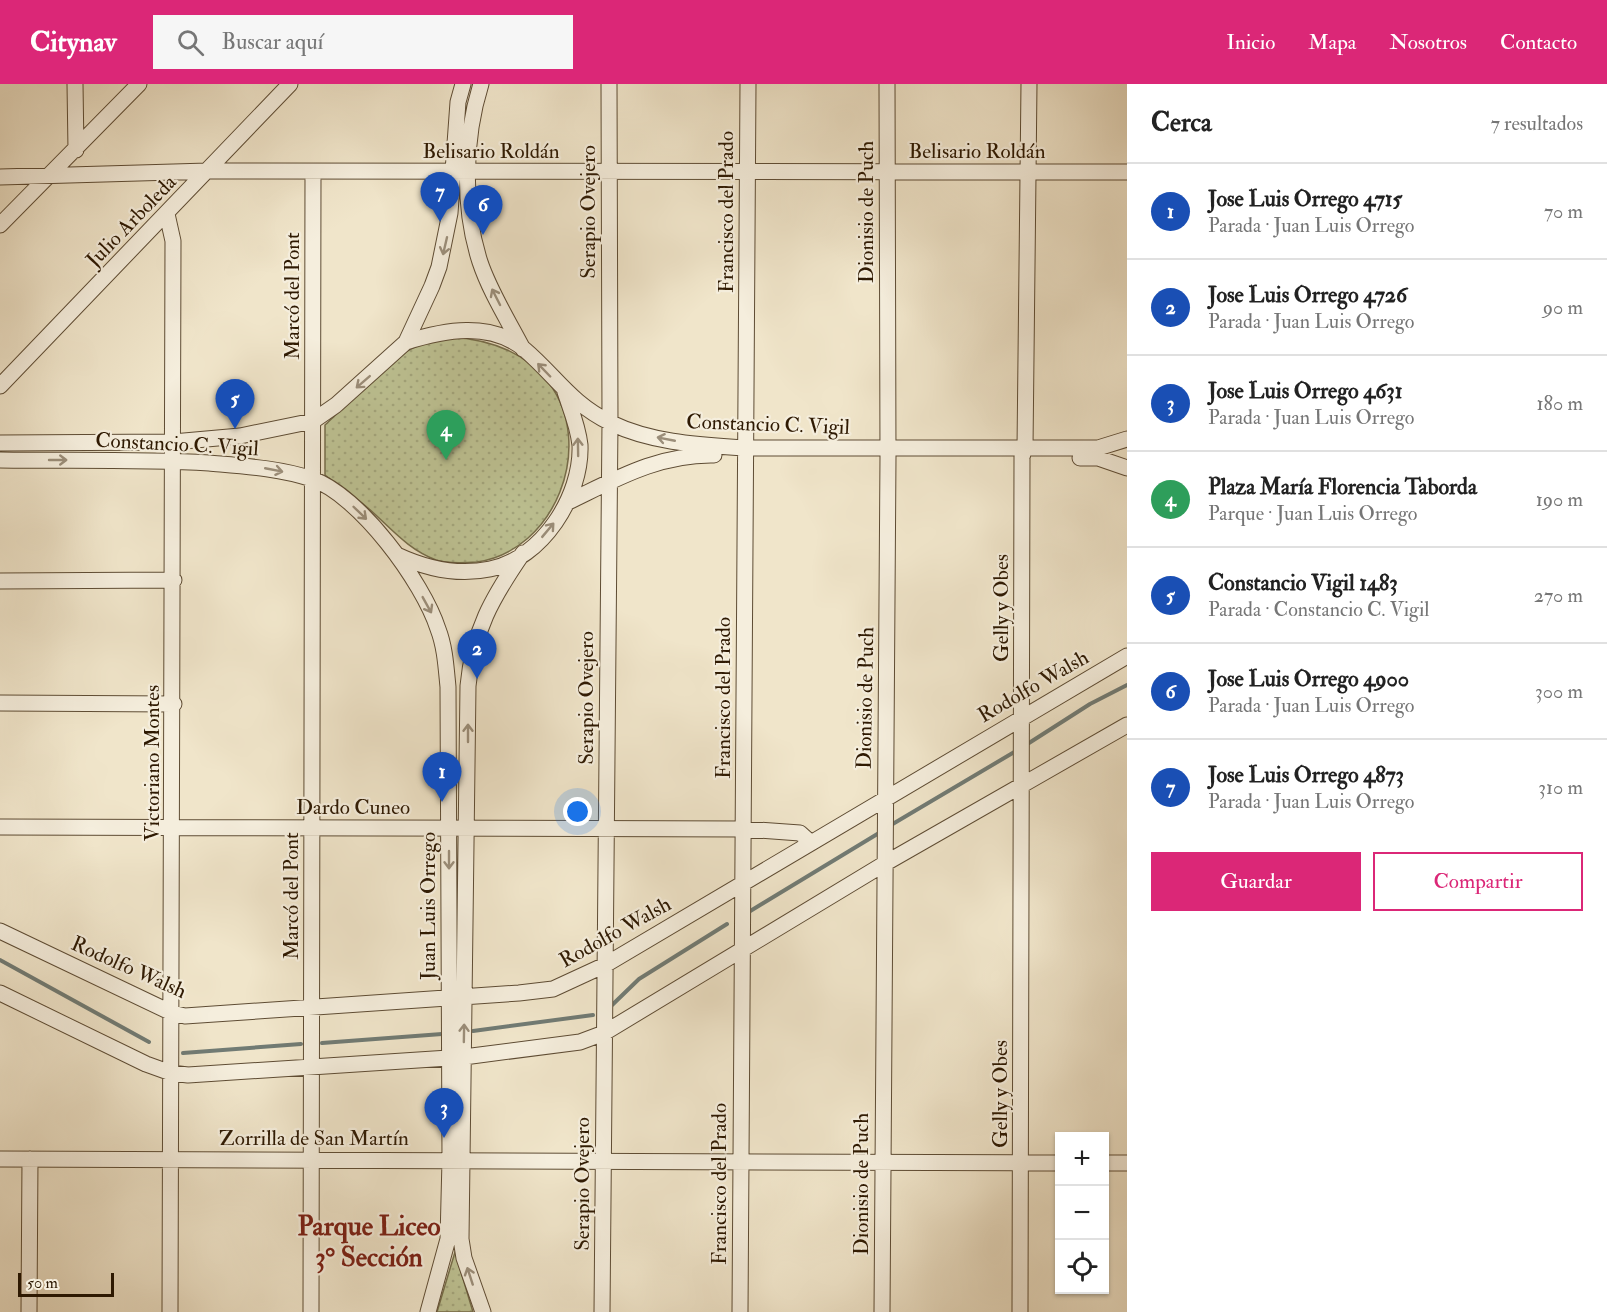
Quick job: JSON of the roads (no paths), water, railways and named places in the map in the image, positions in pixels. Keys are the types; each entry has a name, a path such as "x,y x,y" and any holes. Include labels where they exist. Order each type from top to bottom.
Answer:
{"street":[{"path":"75,84 76,150"},
{"path":"0,225 139,84"},
{"name":"Julio Arboleda","path":"0,386 290,84"},
{"path":"463,84 458,102 461,172 480,262 523,349"},
{"path":"313,421 369,378 406,342 440,267 450,213 481,84"},
{"name":"Serapio Ovejero","path":"602,1312 610,422 609,84"},
{"name":"Francisco del Prado","path":"740,1312 748,84"},
{"name":"Dionisio de Puch","path":"882,1312 888,452 887,84"},
{"name":"Gelly y Obes","path":"1020,1312 1021,718 1029,84"},
{"name":"Belisario Roldán","path":"0,177 208,171 1127,172"},
{"name":"Marcó del Pont","path":"311,1312 313,172"},
{"name":"Victoriano Montes","path":"167,214 173,241 174,580 170,1312"},
{"name":"Constancio C. Vigil","path":"406,342 438,332 460,330 494,335 523,349 564,392 589,411 610,422 630,431 666,440 745,451"},
{"path":"397,555 418,565 440,570 491,569 523,553 544,536 568,502 577,471 580,446 576,422 564,392"},
{"name":"Constancio C. Vigil","path":"0,443 173,442 278,430 313,421"},
{"name":"Constancio C. Vigil","path":"1024,453 1098,448 1127,439"},
{"name":"Constancio C. Vigil","path":"568,502 652,463 681,457 745,451 1024,453 1098,458 1127,468"},
{"name":"Constancio C. Vigil","path":"0,460 172,461 250,466 314,479"},
{"name":"Juan Luis Orrego","path":"314,479 358,511 397,555 430,608 439,629 445,659 448,687 448,999 456,1057 455,1239"},
{"name":"Juan Luis Orrego","path":"456,1057 465,997 468,686 473,645 483,617 523,553"},
{"path":"0,580 174,580"},
{"name":"Rodolfo Walsh","path":"0,931 172,1013 195,1016 448,999 553,988 605,965 885,797 1127,656"},
{"path":"0,703 174,704"},
{"path":"0,993 146,1064 171,1073 200,1075 311,1068 456,1057 580,1042 604,1033 884,864 1127,725"},
{"name":"Dardo Cuneo","path":"0,827 743,829 800,833 810,842"},
{"name":"Zorrilla de San Martín","path":"0,1159 311,1158 603,1162 1055,1162"},
{"path":"29,1312 30,1159"},
{"path":"1109,1163 1127,1163"},
{"path":"428,1312 455,1239"},
{"path":"455,1239 465,1258 483,1312"}],"waterway":[{"path":"1029,743 1090,704 1127,685"},
{"path":"891,825 1016,751"},
{"path":"747,913 879,833"},
{"path":"609,1008 639,979 727,924"},
{"path":"0,960 149,1042"},
{"path":"473,1031 593,1015"},
{"path":"322,1043 442,1034"},
{"path":"183,1053 301,1044"}],"place":[{"name":"Jose Luis Orrego 4873","path":"440,222"},
{"name":"Jose Luis Orrego 4900","path":"483,235"},
{"name":"Constancio Vigil 1483","path":"235,429"},
{"name":"Plaza María Florencia Taborda","path":"446,460"},
{"name":"Jose Luis Orrego 4726","path":"477,679"},
{"name":"Jose Luis Orrego 4715","path":"442,802"},
{"name":"Jose Luis Orrego 4631","path":"444,1138"}],"district":[{"name":"Parque Liceo 3° Sección","path":"369,1242"}]}
